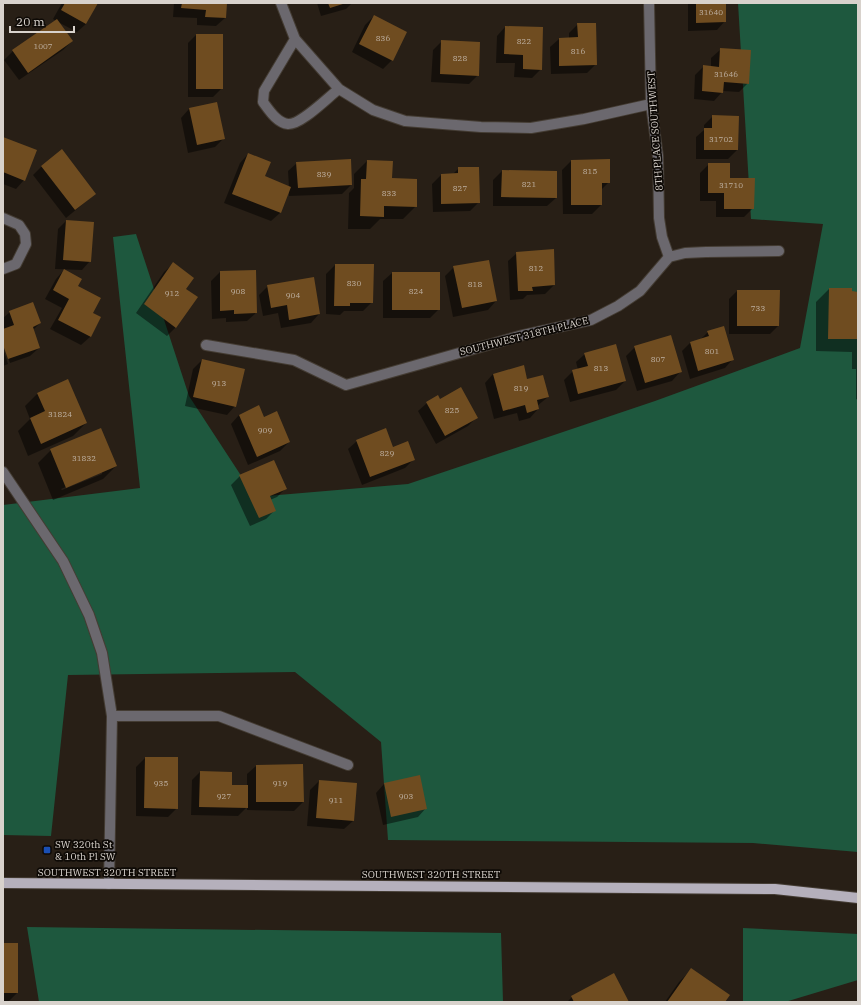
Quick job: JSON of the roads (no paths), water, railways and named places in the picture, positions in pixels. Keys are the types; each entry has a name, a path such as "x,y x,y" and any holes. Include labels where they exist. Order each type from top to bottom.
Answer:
{"main road":[{"name":"SOUTHWEST 320TH STREET","path":"3,883 775,889 858,898"}],"street":[{"path":"281,3 295,39 339,89 373,110 405,122 481,127 531,128 584,119 652,104"},
{"name":"8TH PLACE SOUTHWEST","path":"650,3 652,104 658,158 659,218 662,237 669,257"},
{"path":"295,39 264,91 263,102 275,117 288,124 300,121 339,89"},
{"path":"3,218 19,226 26,234 26,244 22,255 16,264 3,269"},
{"path":"669,257 685,253 706,252 779,252"},
{"name":"SOUTHWEST 318TH PLACE","path":"206,345 294,360 346,385 523,335 592,320 618,306 640,291 669,257"},
{"path":"3,472 63,561 89,615 102,653 112,716 110,884"},
{"path":"112,716 219,716 348,765"}],"place":[{"name":"SW 320th St & 10th Pl SW","path":"47,850"}]}
